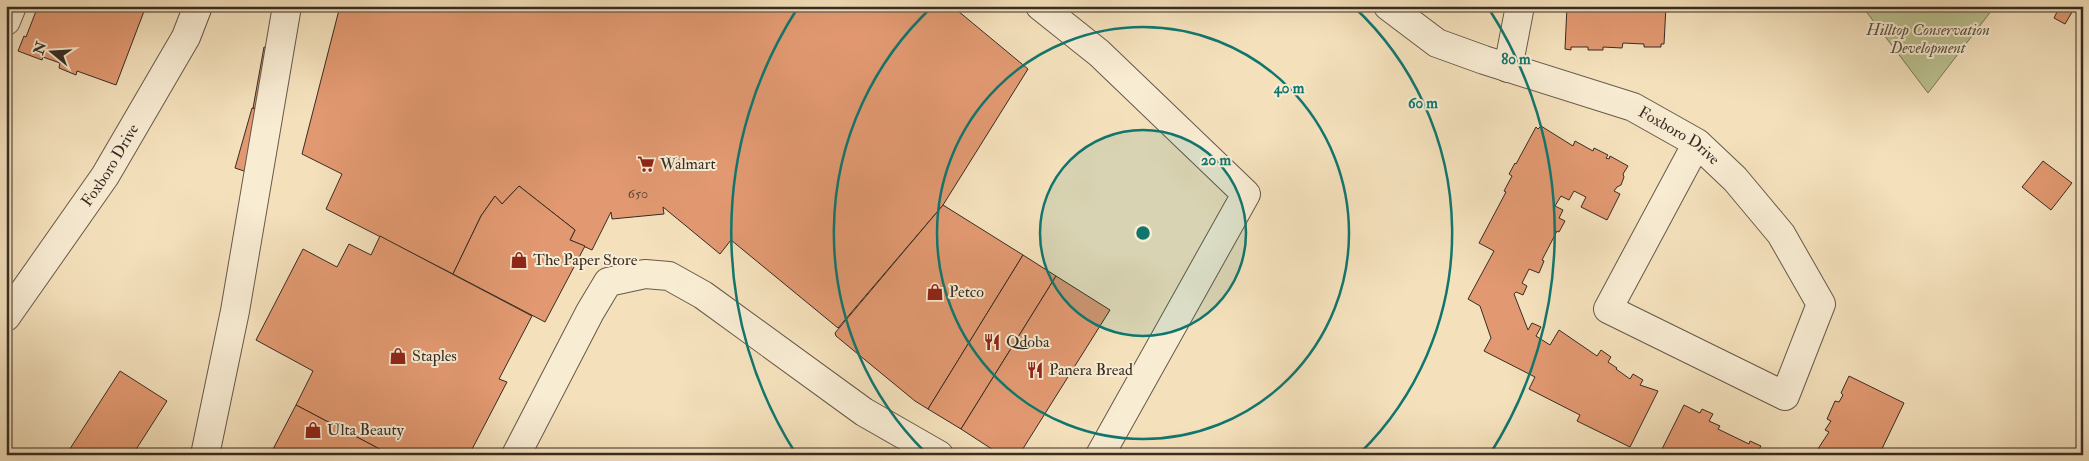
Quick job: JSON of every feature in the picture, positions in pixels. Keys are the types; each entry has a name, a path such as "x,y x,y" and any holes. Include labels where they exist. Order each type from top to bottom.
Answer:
{"street":[{"path":"6,21 12,6"},
{"name":"Foxboro Drive","path":"6,317 15,287 105,176 186,37 198,6"},
{"path":"205,455 235,311 286,6"},
{"path":"1040,6 1098,53 1246,194 1100,455"},
{"name":"Foxboro Drive","path":"1388,6 1437,43 1633,108 1697,143 1734,178 1781,234 1821,304 1785,396 1608,309 1697,143"},
{"path":"1508,68 1520,6"},
{"path":"516,455 590,312 608,282 645,274 669,276 703,295 864,412 939,455"}],"green space":[{"name":"Hilltop Conservation Development","path":"1862,6 1995,6 1928,93"}],"building":[{"path":"38,6 146,6 116,85 77,71 76,75 59,68 60,63 43,57 42,60 18,51 24,36 26,37"},
{"name":"Walmart","path":"340,6 952,6 1028,69 943,205 838,328 731,240 720,254 663,207 664,214 612,219 611,212 592,250 570,240 575,230 519,186 502,204 495,196 481,216 453,274 326,209 342,174 302,154"},
{"path":"1567,6 1666,6 1664,44 1661,44 1661,47 1644,47 1644,44 1623,43 1622,48 1603,47 1603,50 1588,50 1588,47 1571,47 1571,50 1565,49"},
{"path":"2060,6 2075,7 2065,24 2054,18"},
{"path":"264,47 276,50 265,110 253,108"},
{"path":"252,108 264,111 247,172 235,168"},
{"path":"1541,126 1573,146 1575,141 1593,151 1594,148 1608,155 1606,158 1609,159 1610,156 1628,166 1623,174 1624,177 1621,185 1614,191 1620,194 1607,220 1581,207 1586,197 1574,191 1569,200 1561,196 1555,206 1563,210 1559,218 1565,221 1559,232 1557,231 1542,260 1544,261 1539,273 1529,269 1522,283 1527,286 1523,295 1516,292 1514,294 1528,330 1532,323 1541,327 1536,336 1550,345 1559,330 1597,356 1601,350 1611,357 1608,362 1616,369 1630,379 1633,374 1643,380 1640,385 1658,391 1630,447 1577,421 1580,415 1529,389 1535,377 1484,351 1491,338 1480,306 1468,299 1494,251 1479,243 1506,192 1504,191 1512,176 1509,174 1536,127 1538,129"},
{"path":"2043,161 2072,183 2051,210 2022,187"},
{"name":"The Paper Store","path":"519,186 575,230 570,240 585,246 545,322 453,274 481,216 495,196 502,204"},
{"name":"Petco","path":"943,205 1023,255 928,409 915,401 836,336 835,333"},
{"name":"Staples","path":"380,236 532,316 499,379 507,382 469,455 391,455 296,405 313,371 256,340 303,249 337,267 349,244 371,255"},
{"name":"Qdoba","path":"1023,255 1056,276 961,429 928,409"},
{"name":"Panera Bread","path":"1056,276 1110,310 1019,455 1001,455 961,429"},
{"path":"120,371 167,401 135,451 141,455 66,455"},
{"path":"1849,376 1904,403 1879,455 1867,450 1865,455 1814,455 1829,432 1825,430 1831,421 1827,419 1835,401 1839,402 1843,395 1841,393"},
{"name":"Ulta Beauty","path":"296,405 391,455 270,455"},
{"path":"1684,405 1700,413 1702,409 1713,414 1709,421 1720,426 1718,429 1749,444 1750,441 1761,446 1756,455 1659,455"}],"place":[{"name":"Walmart","path":"646,164"},
{"name":"The Paper Store","path":"519,260"},
{"name":"Petco","path":"935,292"},
{"name":"Qdoba","path":"992,342"},
{"name":"Staples","path":"398,356"},
{"name":"Panera Bread","path":"1035,370"},
{"name":"Ulta Beauty","path":"313,430"}]}
